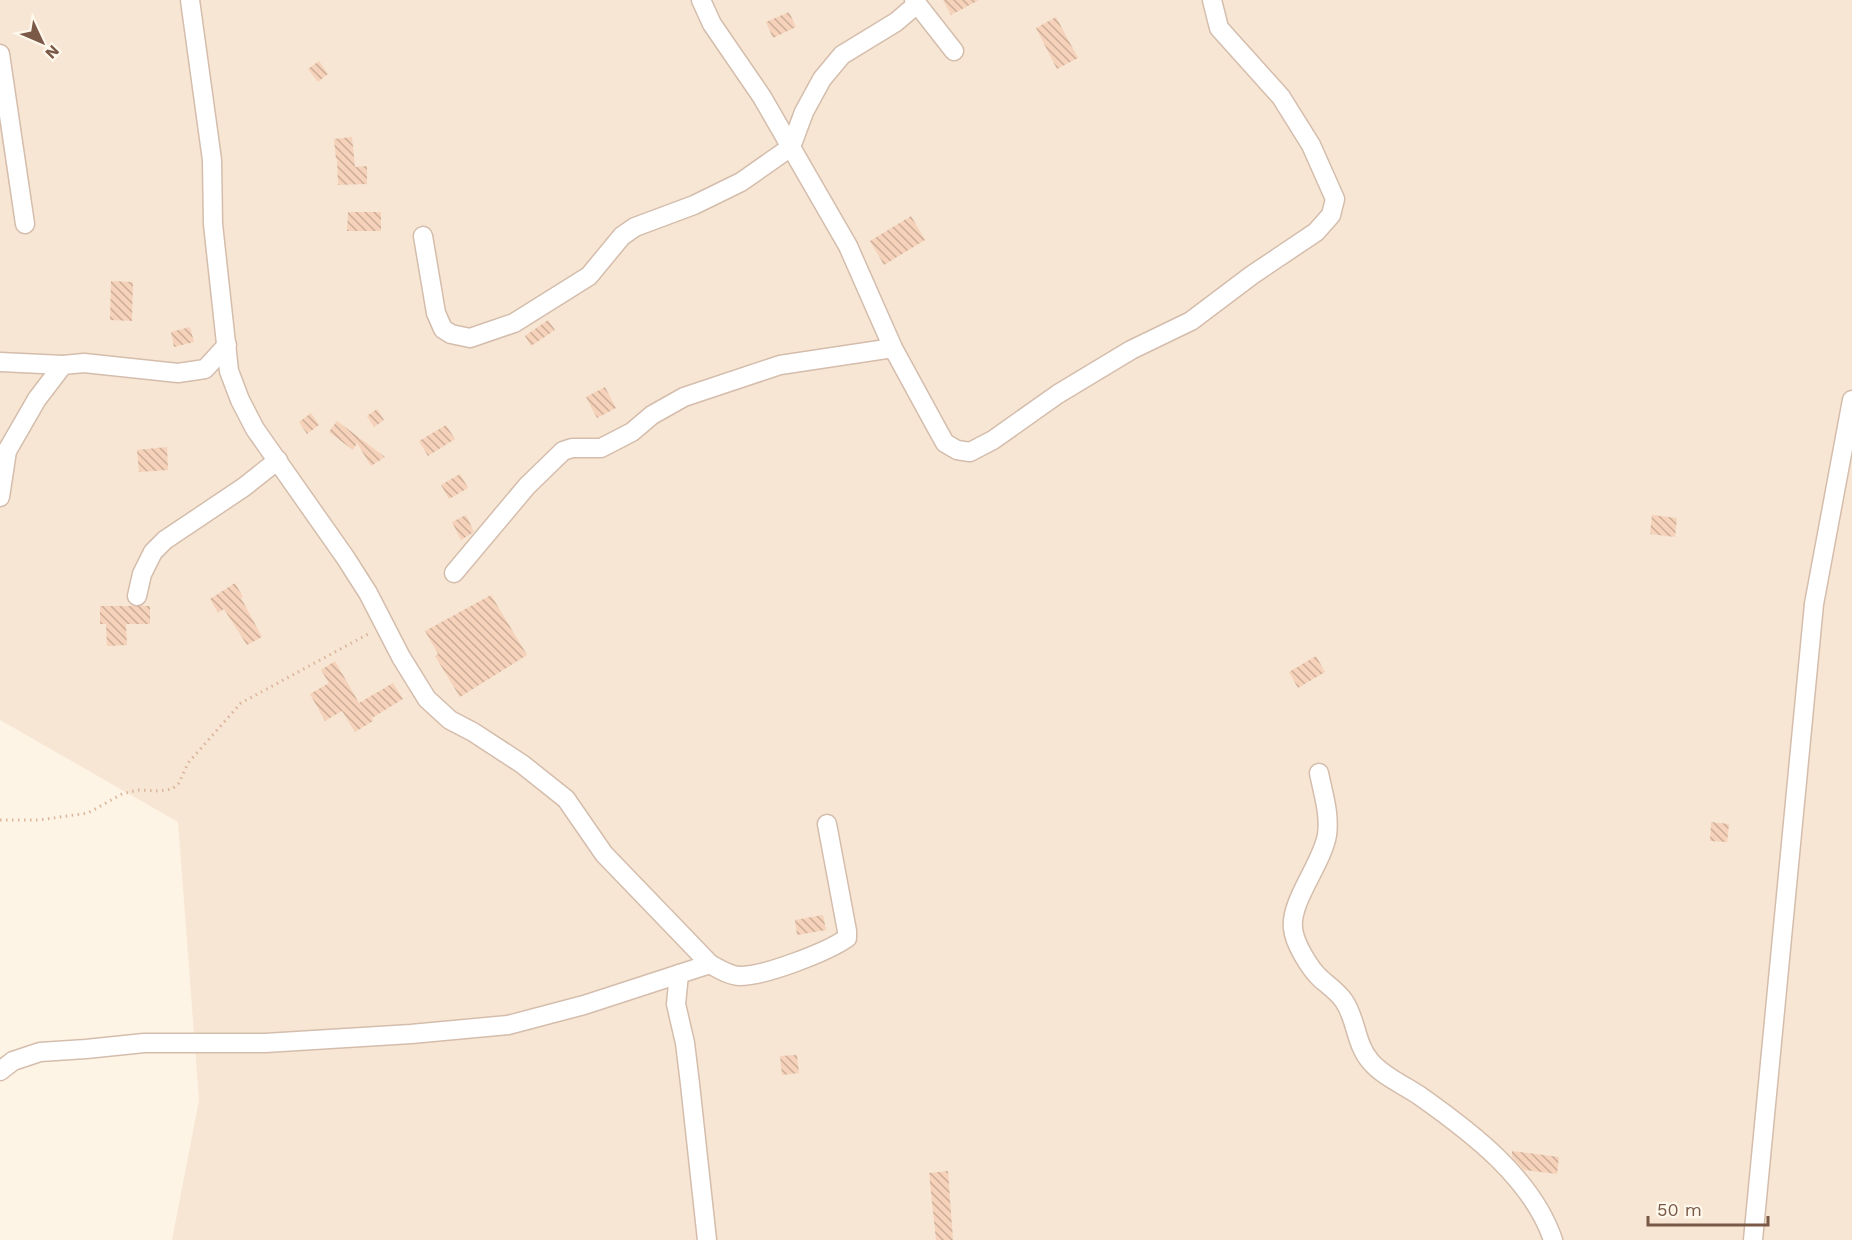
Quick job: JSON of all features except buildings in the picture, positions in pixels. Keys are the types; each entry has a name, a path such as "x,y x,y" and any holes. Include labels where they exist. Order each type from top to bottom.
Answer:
{"street":[{"path":"190,0 212,160 213,224 230,371 240,400 255,429 345,557 428,699 450,720 522,764 566,799 604,854 710,964 723,972 739,976 761,973 794,963 847,938 827,824"},
{"path":"701,0 712,24 762,97 848,246 893,348 945,443 957,450 970,452 993,440 1058,394 1131,351 1191,321 1252,275 1316,232 1331,215 1335,199 1311,145 1281,97 1219,28 1212,0"},
{"path":"423,236 436,313 443,329 452,334 470,338 514,323 590,276 622,236 635,227 694,205 741,182 791,147 804,112 822,79 842,55 896,22 915,3 954,51"},
{"path":"0,54 25,224"},
{"path":"0,362 63,365 84,363 178,373 205,369 227,345"},
{"path":"454,573 527,486 563,452 572,448 601,448 632,432 652,415 684,397 780,365 893,348"},
{"path":"0,497 7,451 37,399 63,365"},
{"path":"1753,1240 1814,604 1852,399"},
{"path":"136,596 142,574 153,552 165,540 244,487 278,460"},
{"path":"1318,773 1328,816 1327,836 1321,854 1297,902 1293,928 1307,962 1345,1002 1359,1045 1372,1063 1475,1136 1508,1169 1538,1207 1553,1240"},
{"path":"0,1071 13,1061 40,1052 86,1050 144,1042 310,1040 508,1025 584,1005 710,964"},
{"path":"679,975 676,1004 685,1043 707,1240"}],"path":[{"path":"1,819 39,820 88,813 122,794 138,790 172,789 179,783 188,763 241,702 384,625"}],"shaded area":[{"path":"0,0 1852,0 1852,1240 172,1240 199,1100 178,822 0,720"}]}
